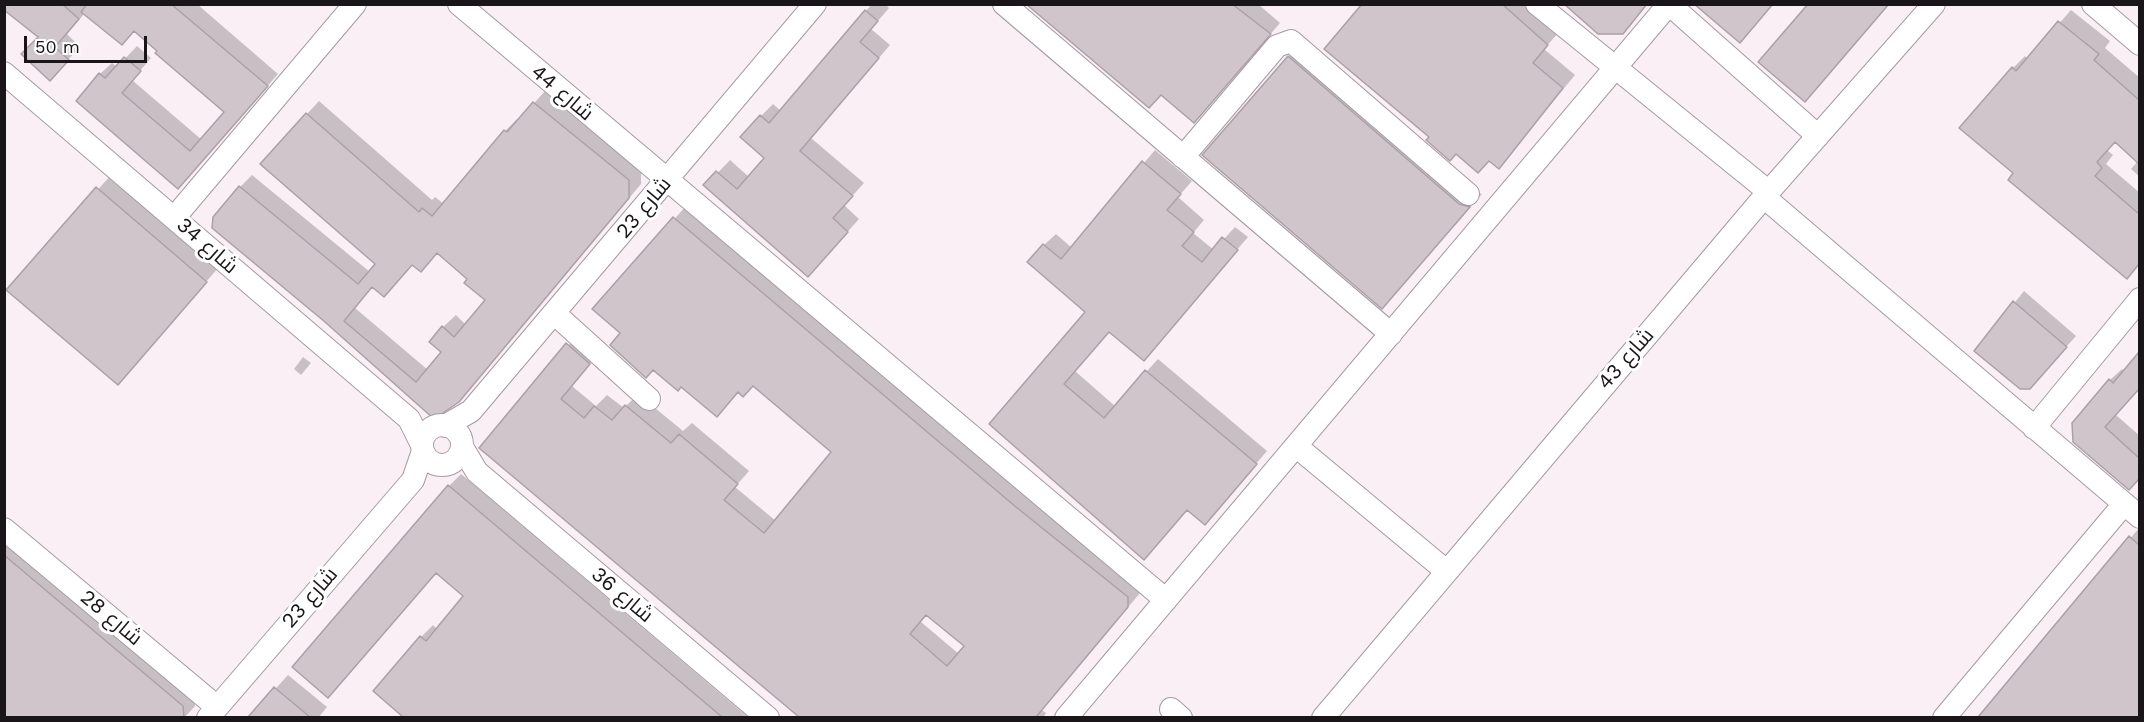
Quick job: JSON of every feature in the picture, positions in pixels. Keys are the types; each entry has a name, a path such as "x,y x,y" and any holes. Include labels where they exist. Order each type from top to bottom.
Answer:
{"street":[{"name":"شارع 44","path":"459,4 666,181 1166,600"},
{"name":"شارع 23","path":"212,712 442,446 815,4"},
{"path":"1004,4 1391,334"},
{"path":"1537,4 1766,194 2034,428 2132,510 1944,717"},
{"path":"1066,717 1669,4 1818,136"},
{"name":"شارع 43","path":"1323,717 1445,570 1766,194 1934,4"},
{"path":"2093,4 2139,44"},
{"path":"174,218 342,9"},
{"path":"1183,157 1277,46 1291,41 1468,194"},
{"name":"شارع 34","path":"4,73 442,446"},
{"path":"2034,428 2139,299"},
{"path":"554,313 650,399"},
{"name":"شارع 36","path":"442,446 477,472 768,717"},
{"path":"1296,446 1445,570"},
{"name":"شارع 28","path":"4,529 212,712"}],"building":[{"path":"4,4 62,4 79,19 55,47 69,60 50,81 21,54 38,37 4,10"},
{"path":"87,4 171,4 268,86 178,189 76,101 99,73 105,78 124,57 141,71 122,93 190,151 224,112 155,53 157,51 134,31 122,45 81,12"},
{"path":"1026,4 1232,4 1271,34 1194,123 1161,95 1149,108"},
{"path":"1362,4 1502,4 1548,45 1533,63 1563,88 1499,169 1489,161 1478,173 1456,154 1450,161 1426,140 1429,137 1324,49"},
{"path":"1564,4 1647,4 1623,34 1598,34"},
{"path":"1694,4 1773,4 1740,43"},
{"path":"1808,4 1889,4 1805,102 1758,62"},
{"path":"865,10 878,21 860,42 879,58 800,151 853,196 833,218 848,232 808,277 703,185 716,171 737,189 764,158 740,137 760,115 769,123"},
{"path":"2058,21 2099,54 2094,60 2139,100 2139,164 2115,142 2097,162 2102,168 2095,176 2139,214 2139,264 2127,279 2008,180 2013,173 1959,128 2012,67 2016,71"},
{"path":"1288,56 1459,204 1470,207 1382,309 1202,155"},
{"path":"533,102 629,180 629,198 459,402 434,419 325,322 212,228 213,217 239,186 358,284 375,264 260,164 306,113 419,212 422,208 432,216 504,130 507,132","holes":["437,253 467,279 464,283 485,300 454,337 442,326 429,342 441,352 416,382 344,321 372,287 384,297 412,265 421,272"]},
{"path":"1142,161 1181,194 1167,210 1194,232 1182,246 1202,262 1222,237 1238,250 1144,361 1109,332 1064,384 1104,418 1145,370 1257,464 1205,525 1187,510 1144,560 989,424 1085,312 1027,262 1043,244 1061,259"},
{"path":"96,187 207,282 118,385 6,290"},
{"path":"673,217 1016,507 1128,597 1128,607 1036,717 799,717 479,448 566,343 590,364 561,399 584,418 594,406 612,420 625,405 671,443 679,434 738,484 724,500 764,533 831,452 753,386 743,397 738,392 717,417 681,387 678,391 653,370 646,378 610,345 620,333 592,309","holes":["926,615 964,646 947,666 910,634"]},
{"path":"2013,301 2067,347 2030,389 2020,389 1974,351"},
{"path":"2139,352 2139,389 2105,427 2139,458 2139,479 2129,490 2073,442 2072,423 2109,379 2113,383"},
{"path":"448,485 722,717 403,717 373,691 420,636 426,641 463,596 436,573 328,698 292,667"},
{"path":"2129,536 2139,545 2139,717 1978,717"},
{"path":"4,555 183,706 184,717 4,717"},
{"path":"274,687 310,717 248,717"}]}
